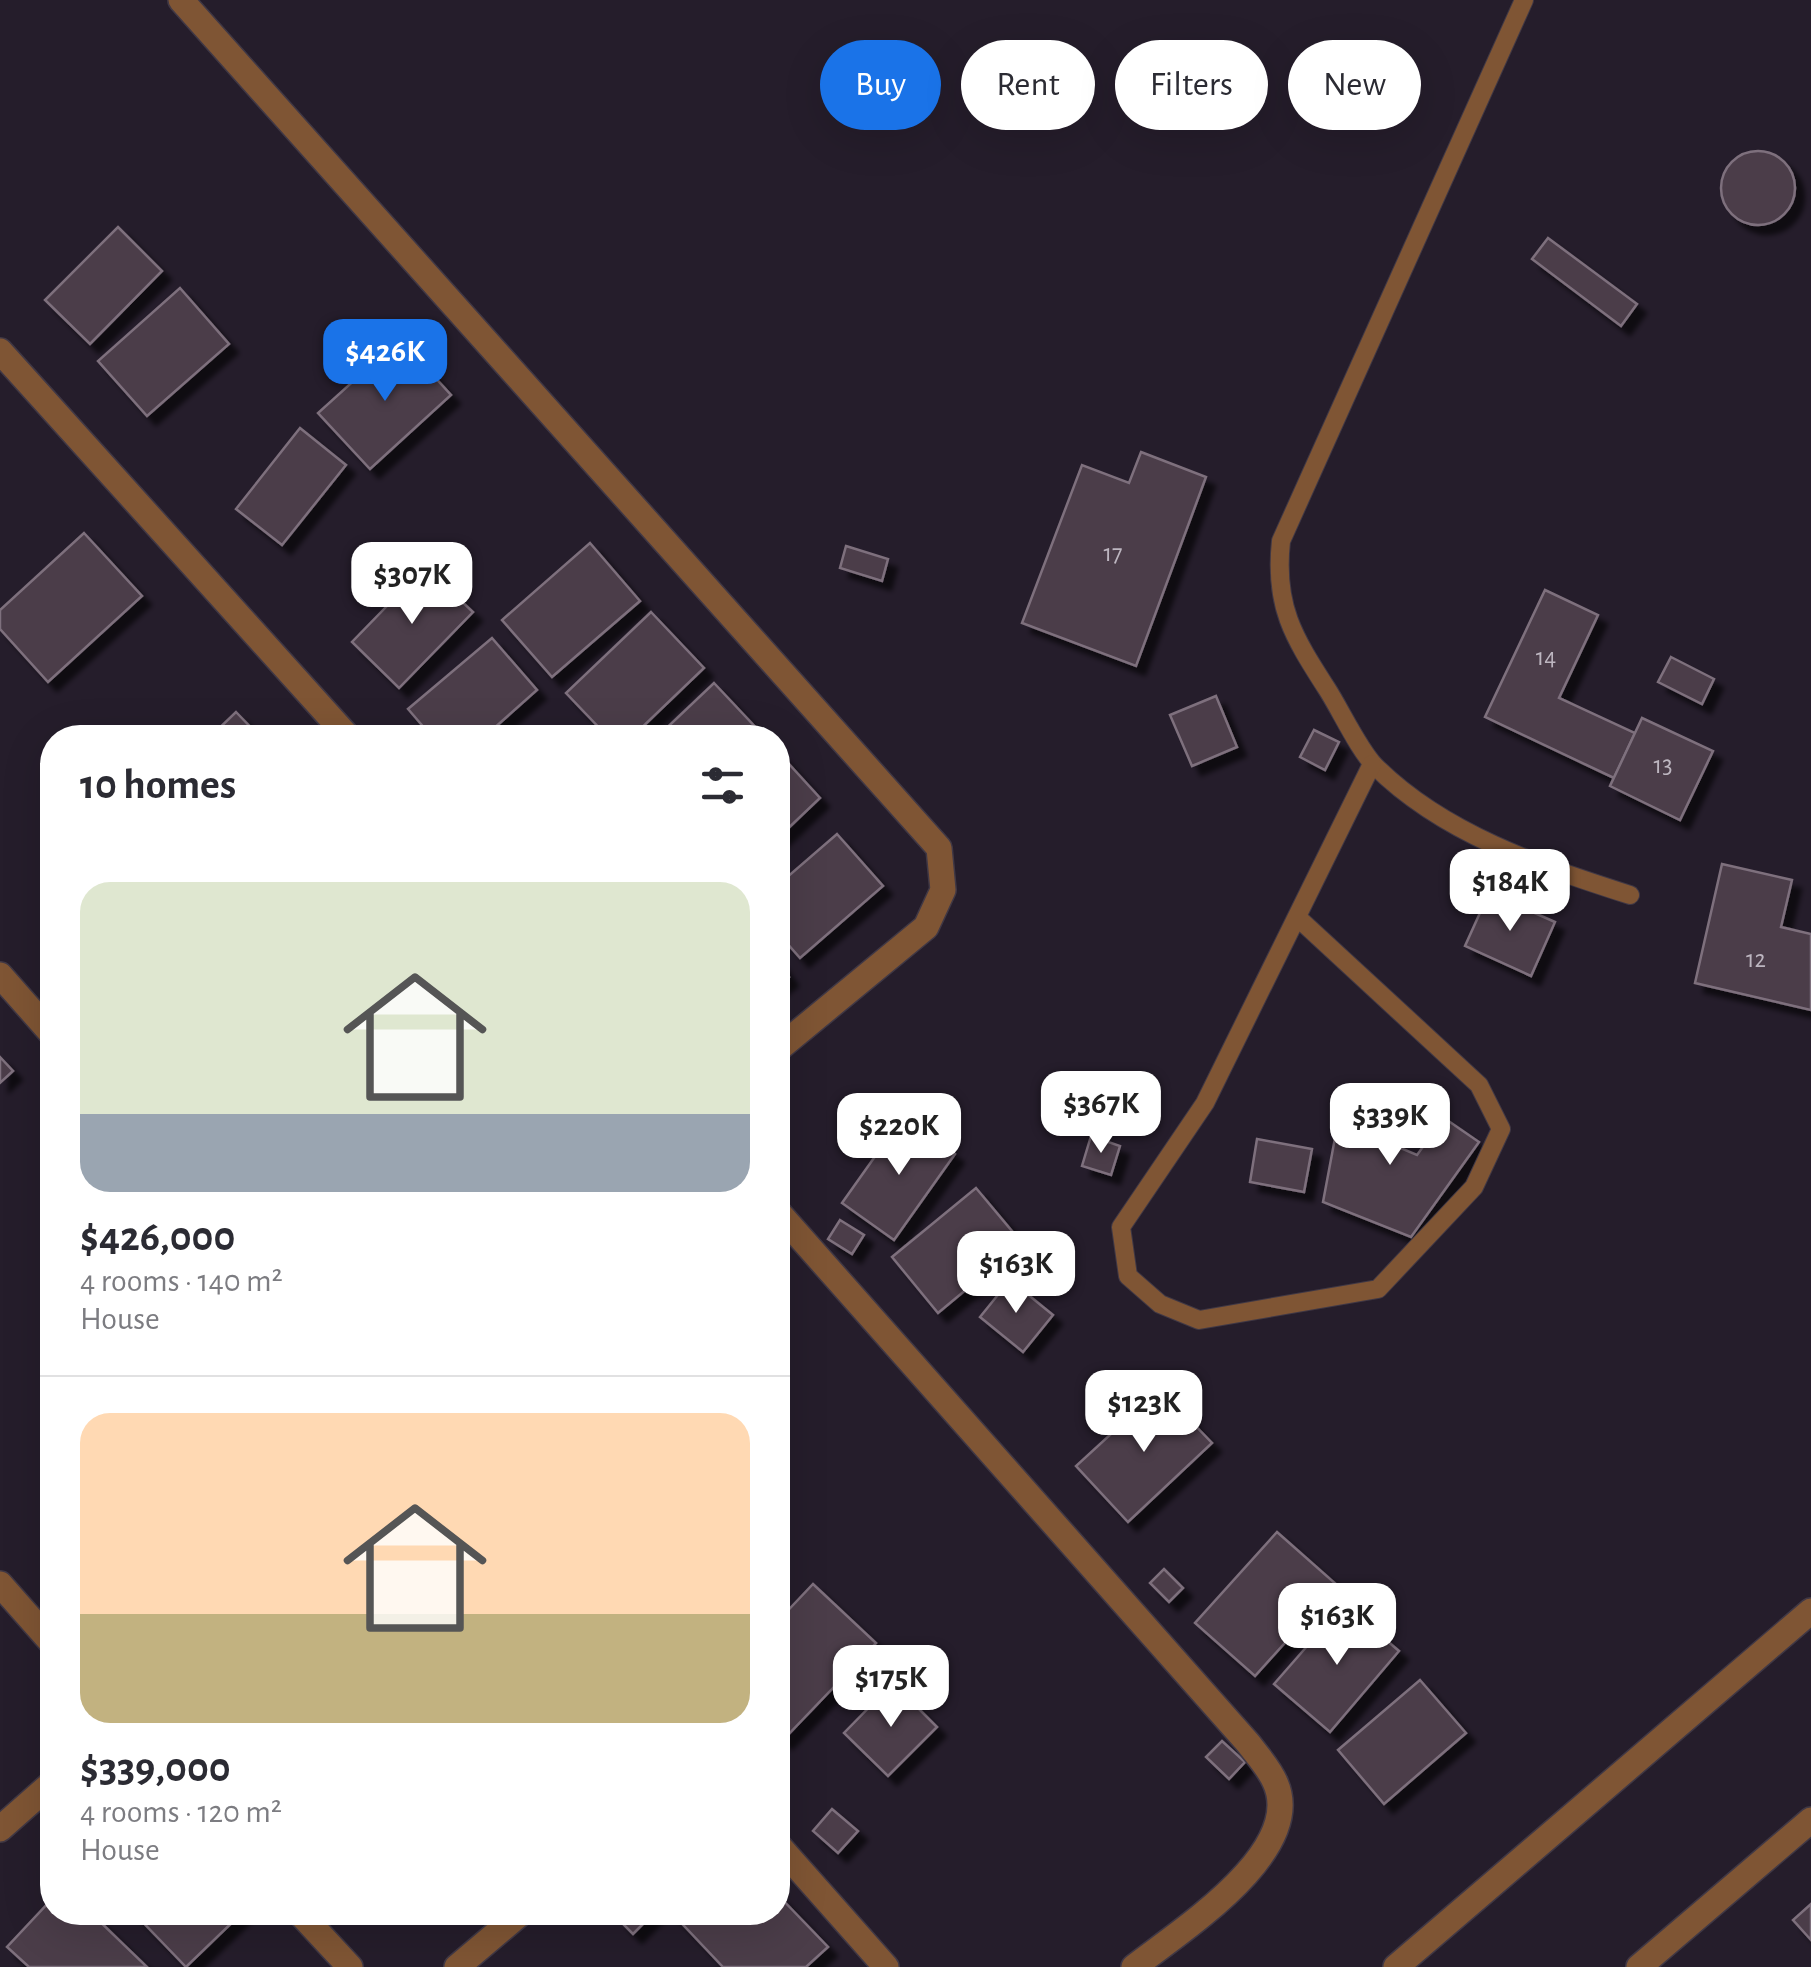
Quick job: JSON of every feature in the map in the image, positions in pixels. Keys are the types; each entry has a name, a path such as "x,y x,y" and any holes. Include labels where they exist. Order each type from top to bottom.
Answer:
{"street":[{"path":"182,0 939,848 943,890 926,926 790,1039"},
{"path":"0,351 338,725"},
{"path":"0,975 40,1020"},
{"path":"790,1226 1248,1744 1276,1784 1280,1826 1241,1883 1134,1967"},
{"path":"0,1584 40,1629"},
{"path":"1396,1967 1811,1612"},
{"path":"0,1829 40,1794"},
{"path":"1638,1967 1811,1820"},
{"path":"790,1859 886,1967"},
{"path":"311,1925 350,1967"},
{"path":"457,1967 507,1925"}],"lane":[{"path":"1524,0 1281,541 1281,604 1306,656 1372,764 1444,821 1556,871 1630,895"},
{"path":"1297,917 1479,1085 1501,1129 1474,1187 1378,1289 1199,1320 1160,1304 1128,1276 1121,1227 1205,1104 1372,764"}],"building":[{"path":"1758,151 1784,162 1795,188 1784,214 1758,225 1732,214 1721,188 1732,162"},
{"path":"118,227 162,271 90,344 45,300"},
{"path":"1548,238 1637,304 1621,326 1532,259"},
{"path":"180,288 229,344 147,416 98,361"},
{"path":"400,339 451,395 370,469 318,413"},
{"path":"300,428 346,465 282,545 236,509"},
{"path":"1141,452 1206,477 1136,666 1022,623 1082,465 1129,483"},
{"path":"84,533 142,596 48,682 0,629 0,610"},
{"path":"590,543 640,601 552,677 502,620"},
{"path":"846,546 888,559 882,581 840,568"},
{"path":"425,567 473,612 399,688 352,642"},
{"path":"1545,590 1598,615 1559,698 1635,733 1614,778 1485,717"},
{"path":"651,612 704,668 645,725 597,725 566,693"},
{"path":"492,638 537,690 498,725 422,725 408,709"},
{"path":"1671,657 1714,679 1702,704 1658,682"},
{"path":"714,683 753,725 670,725"},
{"path":"1216,696 1237,747 1192,766 1170,715"},
{"path":"236,712 248,725 222,725"},
{"path":"1642,718 1713,751 1680,820 1610,786"},
{"path":"1314,730 1339,742 1325,770 1300,757"},
{"path":"790,765 820,798 790,827"},
{"path":"837,834 883,886 800,958 790,947 790,875"},
{"path":"1722,864 1792,880 1781,927 1811,934 1811,1010 1695,983"},
{"path":"1489,893 1555,922 1531,976 1465,946"},
{"path":"0,1057 13,1071 0,1083"},
{"path":"1344,1090 1382,1094 1374,1137 1417,1155 1444,1118 1479,1142 1411,1237 1323,1202"},
{"path":"903,1117 955,1154 894,1240 842,1203"},
{"path":"1091,1136 1120,1146 1111,1175 1082,1166"},
{"path":"1257,1139 1312,1149 1304,1192 1250,1182"},
{"path":"976,1188 1022,1243 938,1313 892,1257"},
{"path":"840,1220 864,1235 852,1254 828,1239"},
{"path":"1010,1280 1053,1315 1023,1352 980,1317"},
{"path":"1160,1389 1212,1443 1128,1522 1076,1466"},
{"path":"1277,1532 1337,1585 1255,1676 1195,1623"},
{"path":"1164,1569 1183,1588 1169,1602 1150,1583"},
{"path":"813,1584 876,1643 790,1733 790,1608"},
{"path":"1344,1604 1399,1651 1330,1732 1274,1684"},
{"path":"1420,1680 1466,1733 1384,1804 1338,1750"},
{"path":"893,1683 937,1727 888,1776 844,1733"},
{"path":"1222,1741 1245,1762 1229,1779 1206,1757"},
{"path":"832,1809 858,1831 838,1853 813,1831"},
{"path":"1811,1904 1811,1940 1793,1920"},
{"path":"790,1907 828,1947 806,1967 723,1967 683,1925 790,1925"},
{"path":"40,1912 40,1925 103,1925 147,1967 29,1967 7,1947"},
{"path":"146,1925 230,1925 186,1967"},
{"path":"624,1925 642,1925 633,1934"}]}
